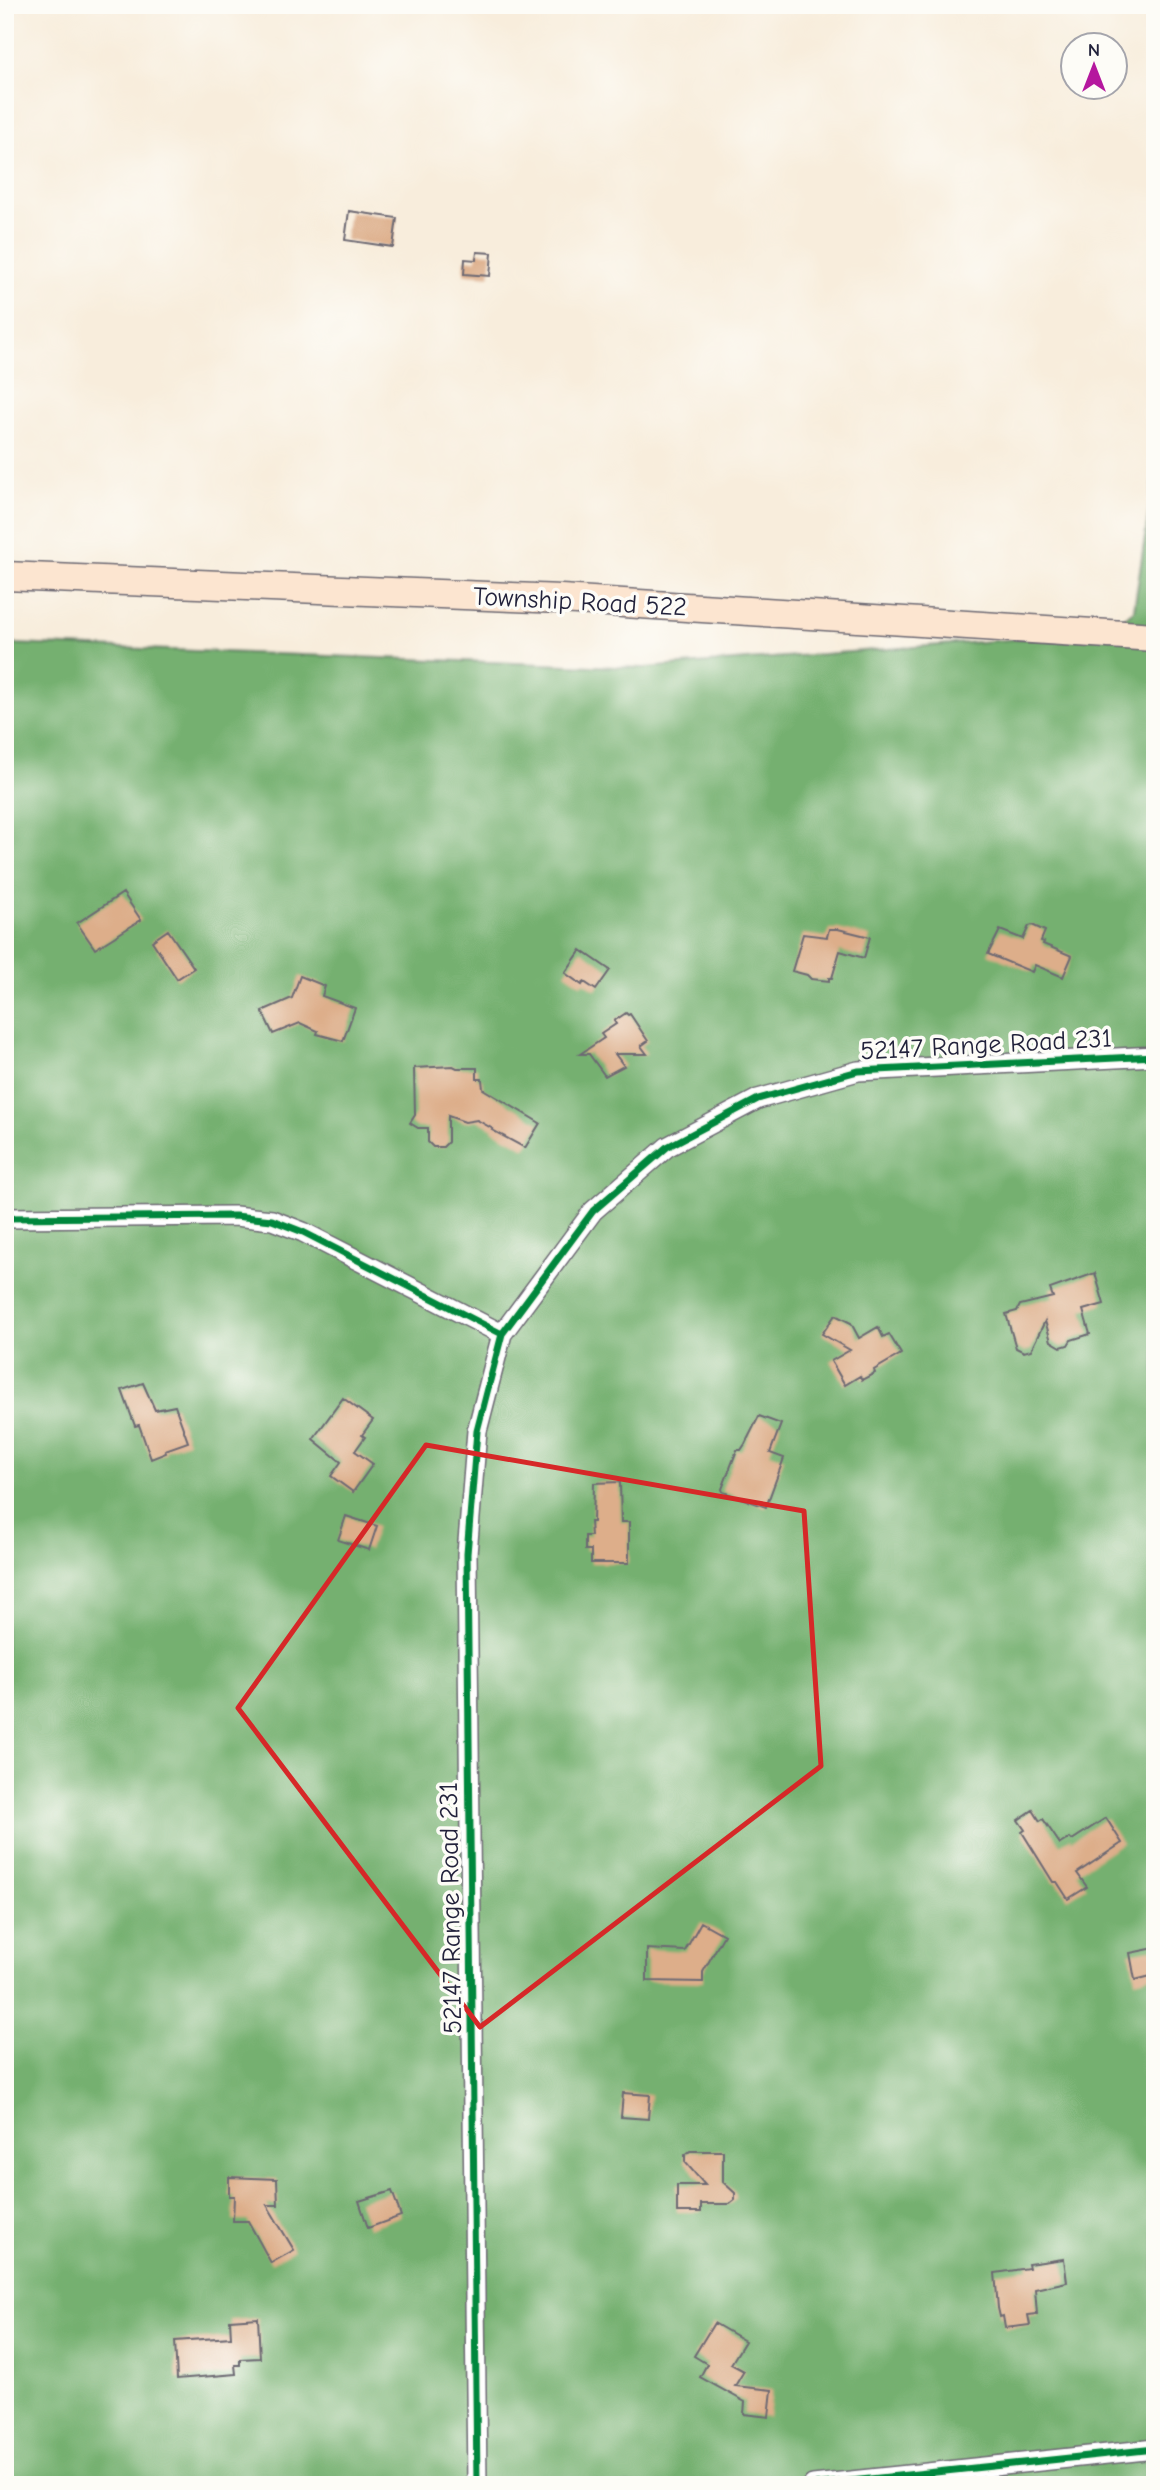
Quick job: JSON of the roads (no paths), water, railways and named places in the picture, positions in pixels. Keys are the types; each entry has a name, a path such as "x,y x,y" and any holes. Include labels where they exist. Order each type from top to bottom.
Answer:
{"main road":[{"name":"Township Road 522","path":"5,576 561,598 1155,637"}],"street":[{"name":"52147 Range Road 231","path":"477,2485 467,1554 477,1431 502,1335 593,1211 667,1147 758,1099 858,1071 1155,1056"},
{"path":"5,1218 235,1216 272,1220 339,1249 502,1335"},
{"path":"813,2485 1155,2449"}]}
